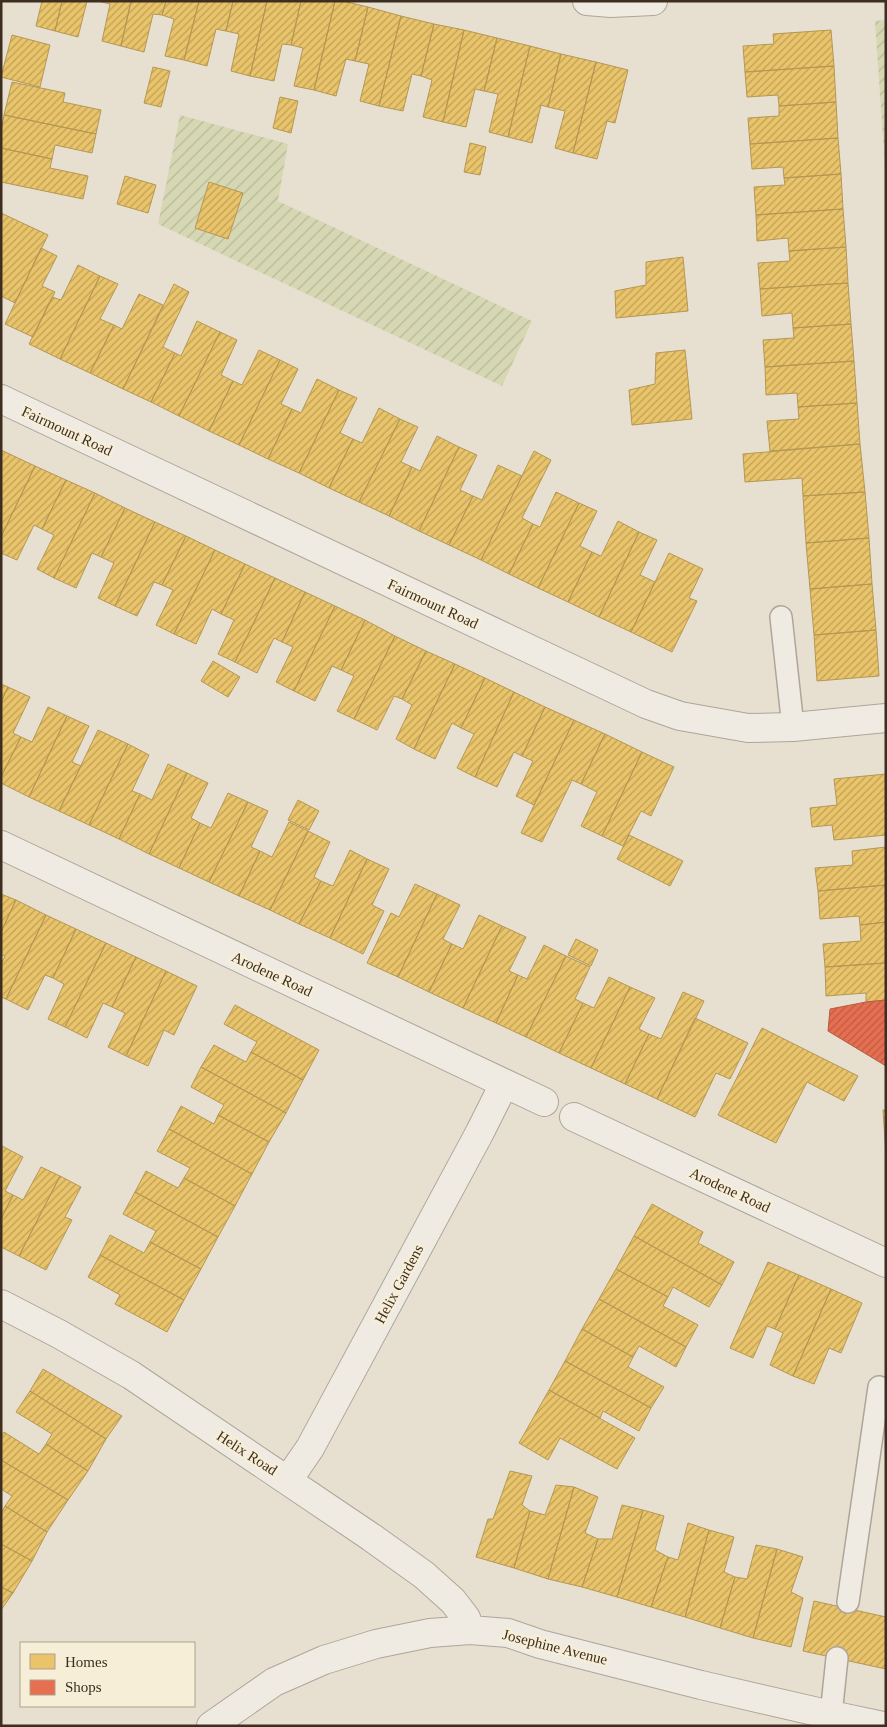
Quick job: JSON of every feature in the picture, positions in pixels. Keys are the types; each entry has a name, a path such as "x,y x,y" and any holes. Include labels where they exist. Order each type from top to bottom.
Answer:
{"street":[{"path":"587,1 611,3 653,1"},
{"name":"Fairmount Road","path":"1,399 646,704 680,716 748,728 793,727 886,718"},
{"name":"Arodene Road","path":"1,845 544,1102"},
{"name":"Helix Gardens","path":"288,1480 310,1448 476,1141 504,1084"},
{"name":"Arodene Road","path":"574,1117 886,1263"},
{"name":"Helix Road","path":"1,1304 131,1375 288,1480 424,1575 453,1601 466,1618 470,1630"},
{"name":"Josephine Avenue","path":"211,1726 274,1682 324,1660 376,1644 430,1633 470,1630 508,1634 701,1685 883,1726"}],"lane":[{"path":"781,617 793,727"},
{"path":"848,1602 879,1387"},
{"path":"831,1715 837,1658"}],"green space":[{"path":"886,20 886,182 875,21"},
{"path":"180,115 288,144 278,201 532,321 502,386 158,224"}],"building: Homes":[{"path":"42,1 62,1 55,31 36,26"},
{"path":"62,1 87,1 78,37 55,31"},
{"path":"98,1 131,1 121,46 102,41 110,4"},
{"path":"131,1 166,1 162,15 153,14 144,52 121,46"},
{"path":"166,1 199,1 184,60 165,56 174,19 162,15"},
{"path":"199,1 233,1 226,31 216,29 207,66 184,60"},
{"path":"233,1 267,1 250,76 231,71 239,34 226,31"},
{"path":"267,1 301,1 291,45 282,44 274,81 250,76"},
{"path":"301,1 335,1 314,90 294,86 303,48 291,45"},
{"path":"335,1 368,7 355,61 346,59 336,96 314,90"},
{"path":"368,7 401,16 379,106 360,101 369,64 355,61"},
{"path":"401,16 434,24 421,76 412,74 403,111 379,106"},
{"path":"434,24 464,30 443,122 423,117 432,80 421,76"},
{"path":"464,30 497,38 484,91 475,89 466,127 443,122"},
{"path":"831,30 834,66 745,72 743,46 774,44 773,34"},
{"path":"12,35 50,45 40,87 1,77"},
{"path":"497,38 530,46 508,137 489,132 498,94 484,91"},
{"path":"530,46 561,54 548,107 541,105 532,143 508,137"},
{"path":"561,54 596,62 573,153 555,148 565,111 548,107"},
{"path":"596,62 628,70 615,123 607,121 597,159 573,153"},
{"path":"834,66 836,102 779,106 778,95 747,97 745,72"},
{"path":"153,67 170,71 161,107 144,103"},
{"path":"12,82 65,93 63,102 101,110 96,134 4,115"},
{"path":"280,97 298,101 291,133 273,128"},
{"path":"836,102 838,138 750,144 748,118 779,116 779,106"},
{"path":"4,115 96,134 92,153 55,145 52,159 1,148 1,131"},
{"path":"838,138 841,174 784,178 783,167 752,169 750,144"},
{"path":"470,143 486,147 480,175 464,172"},
{"path":"1,148 52,159 50,168 88,176 83,199 1,182"},
{"path":"841,174 843,209 756,215 754,187 785,185 784,178"},
{"path":"125,176 156,185 148,213 117,204"},
{"path":"209,182 243,193 228,239 195,228"},
{"path":"843,209 846,247 789,251 788,238 757,241 756,215"},
{"path":"1,213 48,235 15,303 1,296"},
{"path":"846,247 848,283 760,289 758,263 790,261 789,251"},
{"path":"41,248 57,256 42,286 55,292 33,337 5,324"},
{"path":"683,257 688,311 616,318 615,291 646,285 646,262"},
{"path":"78,265 100,276 60,359 29,344 52,297 61,300"},
{"path":"100,276 118,284 100,319 114,325 90,373 60,359"},
{"path":"848,283 851,324 793,328 792,313 762,316 760,289"},
{"path":"174,284 189,292 163,347 175,353 151,402 123,389"},
{"path":"139,294 163,305 123,389 90,373 114,325 122,329"},
{"path":"197,321 220,332 179,416 151,402 175,353 181,356"},
{"path":"851,324 854,361 765,367 763,340 794,338 793,328"},
{"path":"220,332 237,340 221,375 233,381 209,431 179,416"},
{"path":"259,350 280,360 239,445 209,431 233,381 242,385"},
{"path":"685,350 692,419 632,425 629,390 655,384 656,353"},
{"path":"280,360 298,369 281,404 292,409 268,459 239,445"},
{"path":"854,361 857,403 798,407 797,393 766,395 765,367"},
{"path":"317,379 339,390 299,473 268,459 292,409 301,413"},
{"path":"339,390 357,398 340,433 353,439 329,488 299,473"},
{"path":"857,403 860,444 770,451 767,421 799,419 798,407"},
{"path":"379,408 400,419 359,502 329,488 353,439 362,443"},
{"path":"400,419 418,427 401,462 412,467 389,516 359,502"},
{"path":"437,436 459,447 419,531 389,516 412,467 420,471"},
{"path":"860,444 865,492 803,496 802,478 745,482 743,454"},
{"path":"459,447 477,455 460,490 473,496 449,545 419,531"},
{"path":"1,450 35,466 1,537"},
{"path":"534,451 551,460 522,518 533,524 509,574 481,560"},
{"path":"498,465 522,476 481,560 449,545 473,496 482,500"},
{"path":"35,466 66,480 42,529 34,525 17,560 1,553 1,537"},
{"path":"66,480 95,493 54,578 37,569 54,535 42,529"},
{"path":"556,492 579,503 538,588 509,574 533,524 540,527"},
{"path":"865,492 869,538 806,543 803,496"},
{"path":"95,493 125,508 101,557 92,553 76,588 54,578"},
{"path":"579,503 597,511 580,546 592,552 568,602 538,588"},
{"path":"125,508 155,522 115,606 98,598 114,563 101,557"},
{"path":"618,521 639,532 599,617 568,602 592,552 601,556"},
{"path":"155,522 186,536 162,585 154,582 137,616 115,606"},
{"path":"639,532 657,540 640,575 655,582 631,632 599,617"},
{"path":"186,536 215,550 174,634 156,625 173,590 162,585"},
{"path":"869,538 872,584 810,589 806,543"},
{"path":"215,550 245,564 221,614 212,609 196,644 174,634"},
{"path":"669,553 703,569 689,598 697,601 672,652 631,632"},
{"path":"245,564 275,578 235,662 218,654 234,620 221,614"},
{"path":"275,578 305,592 282,642 274,638 257,673 235,662"},
{"path":"872,584 876,630 814,635 810,589"},
{"path":"305,592 335,606 294,691 276,682 293,647 282,642"},
{"path":"335,606 365,620 341,670 332,666 315,701 294,691"},
{"path":"365,620 395,636 354,719 337,711 354,676 341,670"},
{"path":"876,630 879,676 817,681 814,635"},
{"path":"395,636 426,651 402,699 394,696 377,730 354,719"},
{"path":"426,651 455,664 414,749 396,739 412,705 402,699"},
{"path":"213,661 240,677 228,697 201,681"},
{"path":"455,664 485,678 461,728 452,723 435,759 414,749"},
{"path":"485,678 514,692 475,777 457,768 474,734 461,728"},
{"path":"1,684 8,687 1,702"},
{"path":"8,687 30,697 13,733 21,737 1,777 1,702"},
{"path":"514,692 545,707 522,756 514,752 497,787 475,777"},
{"path":"48,707 67,716 29,797 1,783 1,777 21,737 32,742"},
{"path":"545,707 574,720 534,805 516,796 533,761 522,756"},
{"path":"67,716 89,726 72,762 81,766 59,811 29,797"},
{"path":"574,720 605,734 581,784 572,780 542,842 521,833"},
{"path":"98,730 128,744 89,825 59,811"},
{"path":"605,734 642,752 602,836 581,826 597,792 581,784"},
{"path":"128,744 149,755 132,791 140,794 119,839 89,825"},
{"path":"642,752 674,767 651,816 641,811 623,846 602,836"},
{"path":"168,764 187,773 149,854 119,839 140,794 152,800"},
{"path":"187,773 208,783 191,818 200,823 179,868 149,854"},
{"path":"886,774 886,835 834,840 832,825 812,827 810,808 837,805 834,779"},
{"path":"228,793 248,802 209,882 179,868 200,823 211,828"},
{"path":"298,800 319,811 309,830 288,820"},
{"path":"248,802 268,811 251,847 260,851 239,896 209,882"},
{"path":"289,822 308,831 270,910 239,896 260,851 272,857"},
{"path":"308,831 330,842 314,877 321,881 299,924 270,910"},
{"path":"629,835 683,861 670,886 617,859"},
{"path":"886,847 886,885 818,891 815,868 853,865 852,851"},
{"path":"350,850 367,859 330,938 299,924 321,881 333,886"},
{"path":"367,859 389,869 372,905 384,911 363,954 330,938"},
{"path":"415,884 437,894 398,977 367,963 391,913 399,917"},
{"path":"886,885 886,922 860,925 859,916 820,919 818,891"},
{"path":"1,894 16,900 1,932"},
{"path":"437,894 460,905 443,939 452,944 429,992 398,977"},
{"path":"16,900 46,915 6,999 1,997 1,964 5,956 1,955 1,932"},
{"path":"46,915 76,929 53,978 45,975 28,1010 6,999"},
{"path":"479,915 502,926 463,1008 429,992 452,944 463,949"},
{"path":"886,922 886,963 825,967 823,944 861,941 860,925"},
{"path":"502,926 526,937 509,971 518,975 496,1023 463,1008"},
{"path":"76,929 106,943 65,1027 48,1019 64,984 53,978"},
{"path":"576,939 598,950 591,966 568,955"},
{"path":"106,943 136,957 112,1007 103,1003 87,1038 65,1027"},
{"path":"544,945 566,956 526,1037 496,1023 518,975 527,979"},
{"path":"566,956 590,967 575,999 583,1003 559,1053 526,1037"},
{"path":"136,957 166,971 126,1056 108,1047 125,1013 112,1007"},
{"path":"886,963 886,1000 866,1002 866,993 826,996 825,967"},
{"path":"166,971 197,986 174,1035 164,1030 148,1066 126,1056"},
{"path":"609,977 630,987 591,1068 559,1053 583,1003 594,1008"},
{"path":"630,987 655,998 639,1029 649,1034 625,1084 591,1068"},
{"path":"683,992 704,1001 657,1099 625,1084 649,1034 661,1039"},
{"path":"235,1005 319,1050 303,1080 251,1052 257,1042 224,1024"},
{"path":"695,1018 748,1043 730,1079 716,1073 695,1117 657,1099"},
{"path":"762,1028 858,1076 844,1101 807,1082 776,1143 718,1115"},
{"path":"214,1045 246,1062 251,1052 303,1080 286,1113 201,1067"},
{"path":"201,1067 286,1113 269,1142 218,1115 224,1105 191,1087"},
{"path":"181,1106 214,1124 218,1115 269,1142 252,1174 169,1129"},
{"path":"883,1110 886,1110 886,1155"},
{"path":"169,1129 252,1174 235,1206 184,1178 190,1168 157,1151"},
{"path":"2,1146 23,1157 5,1191 13,1195 1,1219"},
{"path":"41,1167 60,1176 19,1256 1,1247 1,1219 13,1195 23,1200"},
{"path":"146,1171 178,1188 184,1178 235,1206 218,1237 135,1192"},
{"path":"60,1176 81,1187 65,1217 72,1220 46,1270 19,1256"},
{"path":"135,1192 218,1237 201,1269 150,1242 156,1231 123,1214"},
{"path":"652,1204 703,1232 698,1243 734,1262 722,1285 634,1236"},
{"path":"110,1235 144,1253 150,1242 201,1269 184,1300 100,1255"},
{"path":"634,1236 722,1285 709,1307 673,1287 668,1297 616,1269"},
{"path":"100,1255 184,1300 167,1332 115,1304 120,1295 88,1277"},
{"path":"768,1262 799,1275 775,1329 767,1326 753,1358 730,1348"},
{"path":"616,1269 668,1297 663,1306 698,1325 686,1347 599,1299"},
{"path":"799,1275 831,1289 793,1376 770,1365 783,1333 775,1329"},
{"path":"831,1289 862,1303 841,1353 829,1348 814,1384 793,1376"},
{"path":"599,1299 686,1347 676,1367 639,1346 633,1357 582,1329"},
{"path":"582,1329 633,1357 628,1367 664,1387 651,1408 565,1361"},
{"path":"565,1361 651,1408 639,1431 603,1411 600,1418 549,1390"},
{"path":"43,1369 122,1416 106,1439 30,1391"},
{"path":"549,1390 635,1438 617,1469 560,1438 548,1460 519,1443"},
{"path":"30,1391 106,1439 88,1471 46,1444 52,1434 16,1412"},
{"path":"4,1432 39,1454 46,1444 88,1471 68,1500 1,1460 1,1436"},
{"path":"1,1460 68,1500 47,1532 5,1506 12,1496 1,1489"},
{"path":"510,1471 532,1476 522,1505 530,1511 514,1568 476,1557 488,1519 493,1519"},
{"path":"556,1485 574,1487 548,1579 514,1568 530,1511 545,1515"},
{"path":"574,1487 598,1497 585,1533 598,1539 582,1587 548,1579"},
{"path":"622,1505 643,1510 617,1597 582,1587 598,1539 612,1539"},
{"path":"5,1506 47,1532 32,1561 1,1544 1,1513"},
{"path":"643,1510 664,1516 655,1550 668,1557 651,1607 617,1597"},
{"path":"688,1523 709,1530 685,1617 651,1607 668,1557 678,1560"},
{"path":"709,1530 734,1537 724,1572 735,1577 720,1628 685,1617"},
{"path":"1,1544 32,1561 13,1593 1,1587"},
{"path":"756,1545 777,1549 753,1638 720,1628 735,1577 747,1579"},
{"path":"777,1549 803,1557 791,1592 803,1598 791,1647 753,1638"},
{"path":"1,1587 13,1593 1,1610"},
{"path":"814,1601 886,1617 886,1669 803,1651"}],"building: Shops":[{"path":"886,1000 886,1066 828,1031 830,1009"}]}
